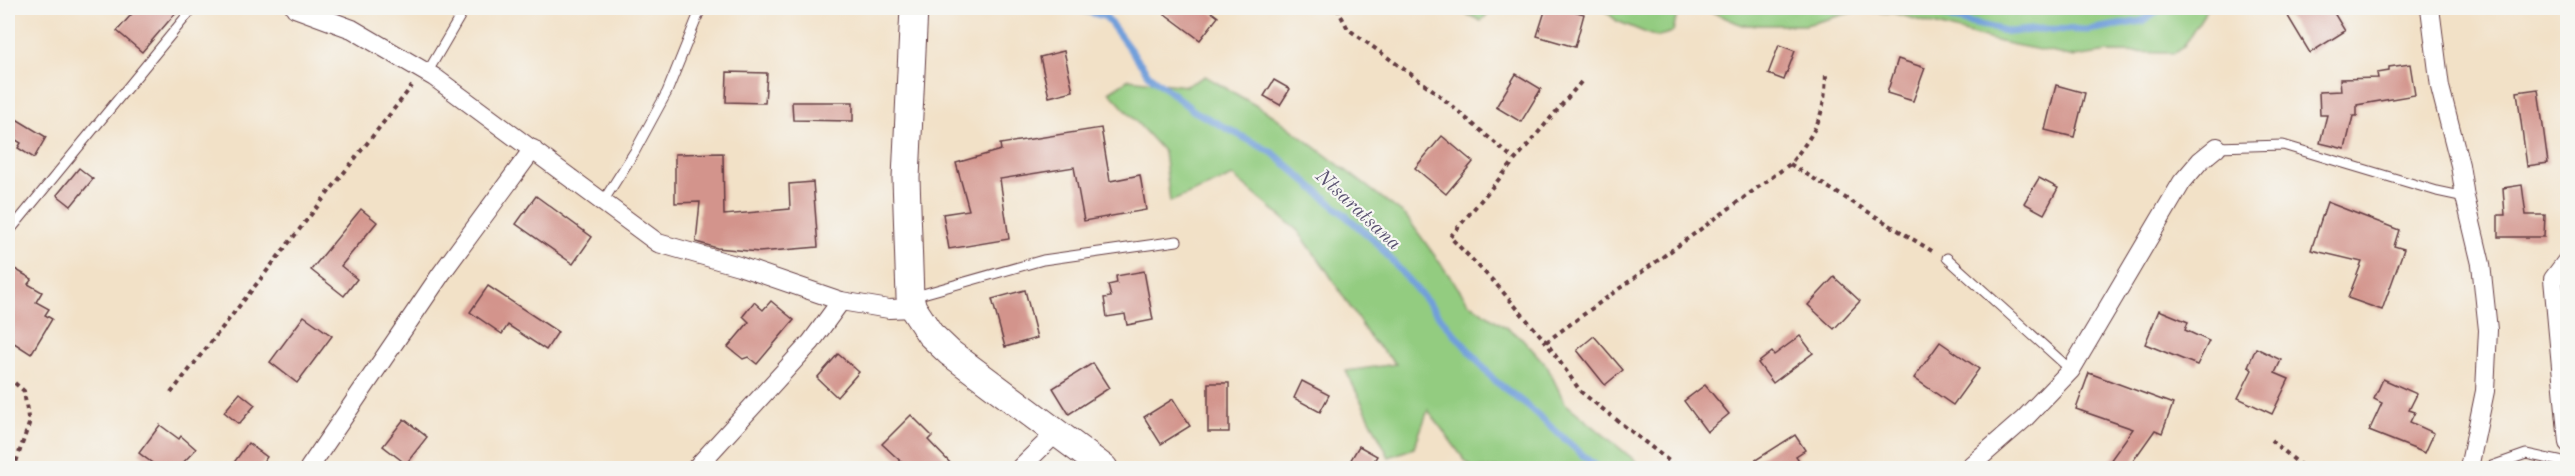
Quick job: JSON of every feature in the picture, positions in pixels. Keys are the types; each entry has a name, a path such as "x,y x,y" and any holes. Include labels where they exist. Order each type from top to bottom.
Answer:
{"street":[{"path":"296,8 352,29 425,72 533,149 658,243 739,266 841,301 890,309 912,303"},
{"path":"914,8 906,178 912,303 930,334 950,353 1104,468"},
{"path":"2430,8 2440,87 2460,165 2481,264 2488,330 2478,468"},
{"path":"1968,468 2024,419 2072,370 2182,182 2200,161 2217,147"},
{"path":"309,468 441,274 533,149"},
{"path":"2568,259 2553,279 2568,442"},
{"path":"696,468 811,342 841,301"},
{"path":"1020,468 1056,433"}],"lane":[{"path":"8,233 193,8"},
{"path":"425,72 465,8"},
{"path":"602,203 668,92 701,8"},
{"path":"2217,147 2283,145 2437,191 2465,197"},
{"path":"912,303 1043,260 1177,241"},
{"path":"1947,258 2072,370"},
{"path":"2478,468 2526,454 2568,463"}],"path":[{"path":"1338,8 1348,29 1433,90 1514,159"},
{"path":"171,393 425,72"},
{"path":"1546,342 1790,164 1811,137 1825,104 1826,72"},
{"path":"1581,82 1450,237 1496,284 1546,342 1581,392 1678,468"},
{"path":"1790,164 1926,249 1947,258"},
{"path":"8,377 24,391 29,424 14,468"},
{"path":"2271,440 2304,468"}],"green space":[{"path":"1454,8 1493,8 1481,21"},
{"path":"1604,8 2208,8 2183,47 2174,53 2108,52 2075,57 2000,42 1893,13 1857,11 1806,25 1742,25 1712,12 1697,9 1677,14 1673,32 1656,37 1617,21"},
{"path":"1205,76 1274,116 1406,216 1469,303 1522,338 1547,366 1565,403 1644,468 1474,468 1466,462 1428,410 1414,448 1389,457 1346,371 1396,364 1370,338 1298,231 1233,176 1170,202 1164,152 1109,92 1129,79 1186,86"}],"building":[{"path":"137,8 180,8 142,52 117,31"},
{"path":"1157,8 1206,8 1218,17 1200,40"},
{"path":"1546,8 1563,8 1584,14 1575,47 1537,36"},
{"path":"2283,8 2331,8 2345,31 2310,53"},
{"path":"1779,45 1795,51 1784,80 1768,74"},
{"path":"1064,51 1073,91 1049,97 1040,57"},
{"path":"1898,59 1925,68 1913,101 1887,93"},
{"path":"2410,64 2415,95 2357,105 2357,116 2353,116 2345,149 2320,143 2327,115 2320,115 2319,92 2341,91 2340,79 2378,78 2377,73 2389,71 2389,67"},
{"path":"727,72 767,73 765,103 726,102"},
{"path":"1516,74 1541,89 1521,122 1496,107"},
{"path":"1274,80 1290,89 1280,105 1264,96"},
{"path":"2056,85 2085,93 2074,137 2045,130"},
{"path":"2538,89 2548,163 2527,166 2517,92"},
{"path":"792,102 853,102 853,121 793,120"},
{"path":"8,114 46,137 34,158 18,148 21,143 8,135"},
{"path":"1101,128 1110,181 1140,175 1146,210 1084,221 1074,167 1000,179 1009,239 949,249 943,214 969,210 956,163 1001,150 1000,144"},
{"path":"1442,136 1473,162 1446,194 1415,168"},
{"path":"723,153 724,215 790,209 789,184 813,182 818,247 759,252 717,248 696,242 700,202 675,203 675,154"},
{"path":"79,168 93,179 71,206 57,195"},
{"path":"2039,178 2058,188 2044,214 2024,203"},
{"path":"2522,185 2526,215 2545,215 2544,237 2498,237 2498,215 2505,215 2503,188"},
{"path":"536,196 592,237 573,264 516,224"},
{"path":"2327,202 2399,230 2394,246 2404,249 2382,310 2348,298 2362,262 2311,250"},
{"path":"361,209 377,222 341,266 357,279 344,296 311,270"},
{"path":"8,265 32,279 28,284 42,292 36,302 49,309 45,315 52,319 31,354 8,339"},
{"path":"1144,271 1153,320 1127,325 1125,314 1107,317 1104,298 1111,297 1108,285 1117,283 1116,276"},
{"path":"1834,277 1860,301 1834,329 1808,305"},
{"path":"488,286 558,332 546,350 508,325 502,334 470,312"},
{"path":"1025,290 1037,338 1005,347 992,299"},
{"path":"771,301 794,320 757,364 748,357 743,359 728,347 749,322 743,316 754,302 763,310"},
{"path":"2159,310 2188,322 2185,330 2209,341 2197,365 2145,344"},
{"path":"304,316 332,336 297,383 270,362"},
{"path":"1594,336 1623,370 1605,385 1577,350"},
{"path":"1800,336 1813,353 1773,383 1758,363 1772,352 1774,355"},
{"path":"1940,342 1979,369 1953,405 1914,378"},
{"path":"2256,348 2281,360 2275,373 2289,379 2272,414 2238,398 2252,370 2248,366"},
{"path":"838,354 859,372 837,397 817,378"},
{"path":"1093,363 1109,388 1069,414 1053,388"},
{"path":"2089,373 2173,404 2162,433 2155,430 2128,468 2105,468 2133,429 2076,409"},
{"path":"2383,379 2417,394 2409,410 2415,412 2410,422 2434,433 2425,453 2369,431 2382,403 2374,399"},
{"path":"1302,381 1329,395 1320,412 1294,398"},
{"path":"1208,383 1229,383 1229,432 1208,432"},
{"path":"1705,385 1729,414 1707,432 1684,401"},
{"path":"240,393 255,405 239,424 224,412"},
{"path":"1173,399 1190,426 1161,444 1144,417"},
{"path":"911,415 932,436 928,440 955,468 908,468 882,444"},
{"path":"404,419 427,437 406,464 383,446"},
{"path":"160,425 179,439 181,436 196,449 178,468 159,468 139,453"},
{"path":"1795,435 1805,450 1796,456 1804,468 1743,468"},
{"path":"248,443 267,457 259,468 230,468"},
{"path":"1359,446 1377,456 1370,468 1346,468"}],"waterway":[{"name":"Ntsaratsana","path":"1076,8 1106,17 1149,75 1194,111 1273,153 1376,242 1494,380 1530,408 1597,468"},
{"path":"1929,8 1954,19 2010,32 2040,29 2088,30 2142,21 2162,8"}]}
